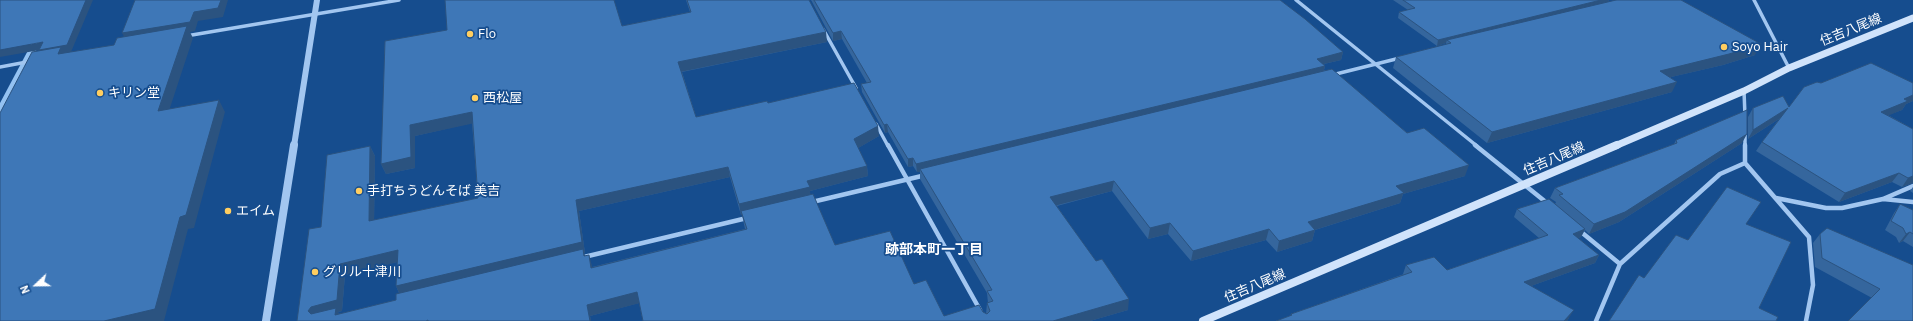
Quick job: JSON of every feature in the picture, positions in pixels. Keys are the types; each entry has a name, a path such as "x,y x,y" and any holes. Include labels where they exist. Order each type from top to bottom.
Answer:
{"main road":[{"name":"住吉八尾線","path":"1203,321 1744,91 1789,68 1913,18"}],"street":[{"path":"266,321 317,0"},
{"path":"178,37 399,0"},
{"path":"1296,0 1549,205"},
{"path":"1754,0 1789,68"},
{"path":"822,28 860,94"},
{"path":"1330,75 1407,56"},
{"path":"0,66 36,60"},
{"path":"1744,91 1745,163 1809,238 1813,285 1806,321"},
{"path":"874,120 982,314"},
{"path":"1596,321 1620,264 1720,174 1745,163"},
{"path":"807,203 931,173"},
{"path":"1775,198 1826,208 1842,208 1883,199 1913,186"},
{"path":"1883,199 1913,202"},
{"path":"582,258 752,216"},
{"path":"1578,230 1620,264"}],"building":[{"path":"0,0 86,0 67,45 39,50 43,42 0,50"},
{"path":"135,0 221,0 218,8 194,12 190,22 122,33"},
{"path":"445,0 614,0 622,26 691,12 687,0 809,0 826,32 678,62 696,117 767,101 768,103 854,83 878,126 854,139 867,166 807,181 810,187 739,204 728,167 576,200 582,242 396,286 398,250 340,264 337,300 311,307 308,311 311,314 336,308 335,315 396,300 396,294 583,249 584,256 589,255 591,268 747,229 741,211 813,194 835,245 890,231 914,284 926,280 944,316 979,305 983,312 987,314 990,311 987,303 993,301 987,291 992,290 920,169 1332,69 1407,133 1424,128 1469,165 1396,186 1404,193 1308,222 1315,230 1279,241 1269,229 1193,251 1170,223 1150,228 1114,181 1050,197 1096,261 1102,259 1129,299 1053,321 643,321 637,292 587,305 590,321 297,321 309,229 321,227 327,155 370,146 369,221 478,198 472,112 410,125 411,157 381,164 385,41 447,30"},
{"path":"814,0 1280,0 1305,19 1343,52 1317,59 1325,66 916,164 913,158 908,159 887,124 884,125 861,84 871,82 841,31 833,33"},
{"path":"1403,0 1601,0 1438,40 1399,12 1415,8"},
{"path":"1616,0 1681,0 1761,44 1729,54 1660,71 1677,82 1492,132 1396,57 1451,43 1447,40"},
{"path":"187,26 158,111 219,100 186,215 180,217 155,309 104,321 0,321 0,113 32,52 61,47 58,54 114,45 117,38"},
{"path":"1871,63 1913,83 1913,95 1904,99 1908,101 1881,112 1913,129 1913,176 1908,178 1899,173 1845,193 1762,142 1788,108 1753,130 1753,108 1783,96 1789,107 1804,87 1817,82 1821,83"},
{"path":"1747,110 1747,134 1625,212 1594,224 1559,195 1563,194 1555,188 1677,143 1676,140"},
{"path":"1727,187 1761,202 1746,224 1791,242 1759,308 1778,317 1776,321 1609,321 1639,275 1644,278 1676,235 1688,240"},
{"path":"1549,199 1585,229 1573,234 1599,255 1524,282 1574,310 1564,321 1276,321 1292,315 1291,314 1412,272 1406,265 1434,257 1447,270 1548,235 1517,209"},
{"path":"1900,204 1913,210 1913,234 1910,232 1906,234 1903,228 1891,221"},
{"path":"1827,228 1913,265 1913,321 1848,321 1880,289 1822,258 1820,234"}],"waterway":[{"path":"0,112 37,41"}],"place":[{"name":"Flo","path":"470,34"},
{"name":"Soyo Hair","path":"1724,47"},
{"name":"キリン堂","path":"100,93"},
{"name":"西松屋","path":"475,98"},
{"name":"手打ちうどんそば 美吉","path":"359,191"},
{"name":"エイム","path":"228,211"},
{"name":"グリル十津川","path":"315,272"}],"district":[{"name":"跡部本町一丁目","path":"934,250"}]}
